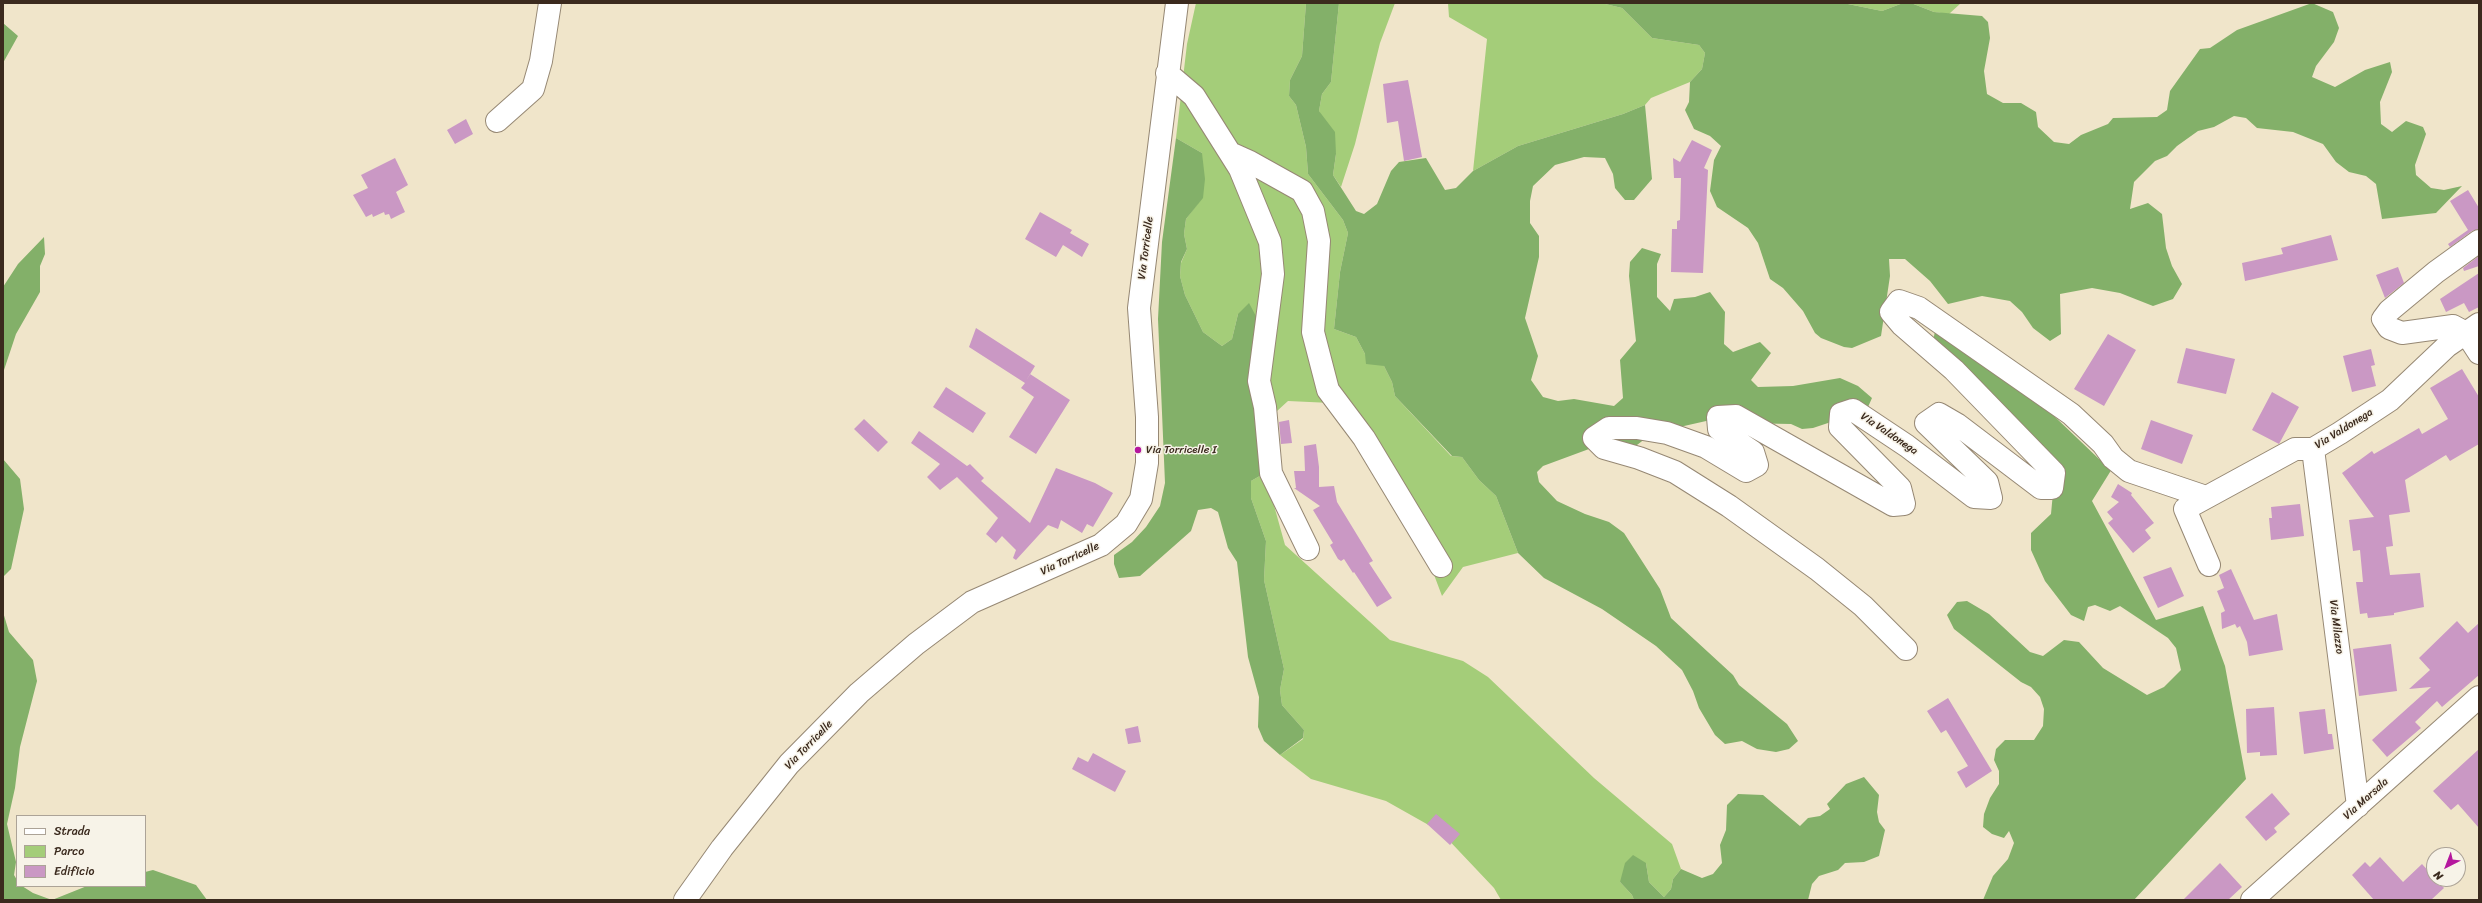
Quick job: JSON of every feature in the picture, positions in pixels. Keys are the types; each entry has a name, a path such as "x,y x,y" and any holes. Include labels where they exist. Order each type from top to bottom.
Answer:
{"street":[{"path":"497,121 533,89 541,61 550,3"},
{"name":"Via Torricelle","path":"685,900 722,848 789,764 859,693 916,644 972,602 1101,545 1126,524 1141,499 1147,464 1147,424 1139,308 1167,73 1177,3"},
{"path":"1167,73 1194,96 1240,169 1270,242 1273,274 1259,381 1265,407 1271,473 1308,549"},
{"path":"1230,153 1250,162 1302,191 1313,211 1319,241 1313,332 1328,390 1364,438 1441,566"},
{"path":"2479,241 2430,277 2389,310 2383,319 2389,328 2402,333 2453,326 2473,329 2479,353"},
{"name":"Via Valdonega","path":"1906,649 1863,606 1817,569 1729,506 1675,472 1639,458 1604,448 1594,438 1609,428 1637,428 1667,433 1706,448 1746,471 1756,466 1753,452 1719,428 1718,417 1736,416 1893,505 1904,504 1900,488 1840,427 1841,414 1853,410 1907,446 1974,497 1991,498 1987,482 1926,423 1939,414 1958,425 2041,488 2052,488 2054,473 1954,370 1902,325 1891,312 1899,301 1919,308 2071,414 2103,444 2113,458 2129,471 2206,497"},
{"name":"Via Valdonega","path":"2209,565 2185,509 2295,449 2313,449 2390,400 2447,346 2473,329"},
{"name":"Via Milazzo","path":"2313,449 2358,806"},
{"name":"Via Marsala","path":"2252,900 2479,697"}],"green space":[{"path":"1196,3 1306,3 1302,56 1290,80 1289,96 1296,105 1306,147 1308,174 1343,220 1348,233 1340,272 1334,329 1356,337 1365,354 1384,366 1392,382 1395,396 1451,456 1462,457 1479,480 1496,496 1518,553 1463,567 1442,596 1410,511 1331,403 1288,401 1265,422 1238,314 1232,339 1222,346 1203,332 1185,295 1180,276 1181,263 1187,249 1184,234 1186,219 1202,198 1202,153 1176,138 1187,44"},
{"path":"1306,3 1339,3 1331,82 1322,94 1319,111 1335,132 1336,154 1333,175 1356,211 1364,214 1377,204 1391,171 1399,162 1426,158 1445,190 1456,188 1473,171 1518,146 1623,114 1645,105 1652,179 1634,200 1625,200 1615,188 1613,174 1605,158 1584,157 1555,165 1533,186 1530,201 1530,223 1539,236 1539,257 1525,318 1538,356 1531,380 1543,397 1558,401 1574,399 1614,406 1623,398 1620,360 1636,341 1629,276 1630,262 1642,248 1661,254 1657,264 1657,297 1670,311 1674,299 1695,297 1710,292 1725,312 1724,344 1733,352 1760,342 1771,353 1751,380 1758,387 1793,386 1840,378 1858,386 1872,398 1864,416 1831,422 1813,428 1802,429 1791,424 1738,423 1715,419 1684,426 1659,428 1624,455 1603,454 1589,449 1543,466 1537,472 1539,482 1557,501 1585,514 1609,522 1624,533 1660,589 1671,618 1733,675 1739,685 1787,724 1798,741 1789,749 1776,752 1757,749 1742,741 1725,744 1715,735 1699,708 1693,691 1682,670 1656,646 1602,609 1544,578 1518,553 1496,496 1479,480 1462,457 1452,456 1395,396 1392,382 1384,366 1366,364 1365,354 1356,337 1334,329 1340,272 1348,233 1343,220 1308,174 1306,147 1296,105 1289,96 1290,80 1302,56"},
{"path":"1339,3 1395,3 1380,43 1355,144 1341,187 1333,175 1336,154 1319,111 1322,94 1331,82"},
{"path":"1448,3 1601,3 1622,8 1652,38 1699,45 1705,53 1702,69 1690,82 1651,98 1645,105 1623,114 1518,146 1473,171 1487,39 1449,17"},
{"path":"1601,3 1843,3 1882,11 1903,3 1911,3 1934,12 1982,16 1988,22 1990,38 1984,71 1987,94 2003,103 2021,103 2036,112 2038,127 2054,142 2069,144 2081,135 2108,124 2113,118 2157,117 2167,110 2170,91 2200,49 2210,48 2237,30 2312,3 2333,12 2339,28 2334,42 2316,66 2312,77 2335,87 2365,70 2390,62 2392,72 2380,102 2381,124 2392,132 2406,121 2423,127 2426,134 2415,165 2416,175 2431,188 2444,190 2462,186 2436,213 2382,219 2376,184 2366,176 2349,172 2336,162 2323,144 2293,132 2257,128 2246,118 2234,116 2214,127 2198,131 2177,146 2167,156 2155,161 2134,182 2130,209 2148,203 2162,214 2166,248 2172,266 2182,284 2173,299 2153,306 2120,293 2092,288 2060,294 2061,334 2050,341 2033,328 2022,312 2010,301 1982,296 1948,304 1930,281 1905,259 1889,259 1890,276 1881,336 1852,348 1844,347 1821,338 1815,333 1803,311 1783,288 1770,279 1758,243 1748,228 1717,207 1710,191 1714,160 1721,146 1710,136 1694,129 1685,110 1689,102 1690,82 1702,69 1705,53 1699,45 1652,38 1622,8"},
{"path":"1843,3 1903,3 1882,11"},
{"path":"1911,3 1961,3 1949,14 1934,12"},
{"path":"3,23 18,36 3,63"},
{"path":"1176,138 1202,153 1205,179 1203,198 1186,219 1184,234 1187,249 1181,262 1180,276 1185,295 1203,332 1222,346 1232,339 1238,314 1249,303 1266,335 1265,473 1251,481 1251,498 1266,541 1264,580 1284,669 1280,690 1282,705 1304,730 1303,738 1280,755 1264,741 1258,727 1259,697 1248,657 1237,562 1228,548 1218,512 1211,508 1198,510 1191,531 1140,576 1119,578 1114,564 1114,555 1132,542 1146,527 1160,506 1165,483 1158,319 1162,242"},
{"path":"44,237 45,254 40,266 40,292 16,334 3,373 3,287 18,264"},
{"path":"1935,331 2031,394 2099,459 2115,464 2092,501 2156,620 2203,606 2225,666 2246,779 2134,900 1983,900 1993,876 2008,859 2014,843 2009,831 2004,838 1992,834 1983,827 1984,814 1990,798 1999,784 1999,771 1994,760 1996,749 2005,740 2034,740 2043,726 2044,709 2040,697 2031,687 2021,682 1954,629 1947,615 1957,602 1967,601 1989,614 2030,652 2043,656 2064,640 2079,642 2103,668 2147,695 2164,687 2181,670 2176,648 2168,638 2120,606 2110,611 2095,605 2088,607 2084,621 2071,615 2045,581 2031,550 2031,533 2051,514 2054,482 1932,347"},
{"path":"3,459 20,479 24,509 11,569 3,577"},
{"path":"1265,473 1285,545 1390,640 1463,661 1488,677 1594,778 1672,844 1681,869 1673,879 1671,889 1664,897 1649,882 1646,863 1620,882 1632,895 1634,900 1501,900 1494,888 1441,832 1386,801 1311,779 1280,755 1303,739 1304,730 1282,705 1280,690 1284,669 1264,580 1266,541 1251,498 1251,481"},
{"path":"3,612 9,632 33,660 37,681 20,747 15,788 7,824 16,862 14,875 16,878 16,887 24,887 33,893 52,900 3,900"},
{"path":"1864,777 1879,795 1877,812 1879,822 1885,830 1879,856 1864,862 1845,863 1838,870 1819,876 1812,884 1808,900 1634,900 1632,895 1620,882 1625,863 1633,855 1646,863 1649,882 1664,897 1671,889 1673,879 1681,869 1702,878 1713,874 1722,863 1720,845 1726,830 1727,805 1738,794 1763,795 1800,826 1808,818 1820,816 1830,809 1827,804 1846,784"},
{"path":"153,870 196,885 207,900 52,900 84,887 146,887 146,872"}],"building":[{"path":"1408,80 1422,157 1404,161 1398,121 1387,123 1383,84"},
{"path":"466,119 473,134 455,144 447,130"},
{"path":"1692,140 1712,150 1704,168 1708,170 1703,273 1671,272 1672,229 1677,229 1677,221 1680,220 1681,178 1674,178 1673,158 1680,162"},
{"path":"395,158 408,185 396,192 405,212 391,219 389,214 385,215 384,212 373,217 372,214 366,217 353,195 368,188 361,175"},
{"path":"2468,190 2479,208 2479,229 2472,231 2450,247 2448,244 2468,230 2450,201"},
{"path":"1040,212 1072,230 1070,233 1089,244 1082,257 1063,245 1056,257 1025,239"},
{"path":"2331,235 2338,260 2245,281 2242,263 2283,254 2281,248"},
{"path":"2479,256 2479,266 2464,271 2463,268"},
{"path":"2398,267 2404,283 2385,298 2376,275"},
{"path":"2479,273 2479,307 2469,312 2464,303 2446,312 2440,299"},
{"path":"976,328 1035,366 1030,374 1070,400 1036,454 1009,437 1034,397 1021,388 1025,383 969,347"},
{"path":"2108,334 2136,350 2104,406 2074,389"},
{"path":"2186,348 2235,359 2226,394 2177,383"},
{"path":"2371,349 2375,365 2371,366 2376,386 2352,392 2343,356"},
{"path":"2462,369 2479,397 2479,444 2450,461 2446,455 2405,480 2410,512 2389,515 2393,546 2386,547 2390,575 2420,573 2424,607 2394,613 2394,615 2368,618 2367,613 2360,614 2356,582 2363,582 2360,550 2353,551 2349,520 2374,517 2342,473 2372,451 2374,454 2419,428 2422,434 2448,419 2430,388"},
{"path":"946,387 986,413 973,433 933,407"},
{"path":"2272,392 2299,407 2279,444 2252,430"},
{"path":"864,419 888,442 878,452 854,429"},
{"path":"1289,420 1292,443 1281,444 1279,422"},
{"path":"2151,420 2193,435 2182,464 2141,449"},
{"path":"919,431 967,466 970,464 984,478 981,481 1030,523 1056,468 1095,483 1113,493 1093,527 1087,524 1082,533 1061,520 1058,529 1048,525 1016,560 1013,558 1016,550 1002,536 996,543 986,534 998,518 957,477 940,490 927,477 940,464 911,443"},
{"path":"1316,444 1319,467 1319,487 1334,486 1337,502 1373,561 1369,563 1392,598 1377,607 1354,572 1353,573 1344,559 1341,561 1338,559 1330,545 1333,543 1313,510 1320,506 1294,488 1296,488 1294,471 1305,471 1304,446"},
{"path":"2118,484 2132,493 2131,495 2154,523 2145,530 2151,538 2133,553 2108,523 2113,519 2107,512 2119,502 2111,497"},
{"path":"2300,504 2304,536 2271,540 2269,518 2272,518 2271,507"},
{"path":"2171,567 2184,596 2158,608 2143,577"},
{"path":"2231,569 2254,620 2277,614 2283,650 2249,656 2247,642 2240,626 2237,628 2235,624 2222,629 2221,613 2225,611 2217,591 2224,588 2219,575"},
{"path":"2457,621 2468,633 2479,623 2479,675 2442,707 2437,701 2415,722 2421,728 2387,757 2372,740 2431,687 2409,689 2430,670 2419,658"},
{"path":"2391,644 2397,691 2359,696 2353,649"},
{"path":"1948,698 1992,771 1966,788 1957,772 1968,766 1946,730 1941,733 1927,711"},
{"path":"2274,707 2277,755 2260,756 2260,752 2247,753 2246,709"},
{"path":"2325,709 2328,734 2332,734 2334,749 2304,754 2299,712"},
{"path":"1138,726 1141,742 1128,744 1125,729"},
{"path":"2479,749 2479,828 2458,804 2451,810 2433,791"},
{"path":"1093,753 1126,771 1115,792 1072,769 1078,757 1088,762"},
{"path":"2272,793 2290,814 2274,828 2277,832 2266,841 2245,817"},
{"path":"1436,814 1460,834 1450,845 1427,824"},
{"path":"2380,857 2403,882 2422,864 2426,868 2426,887 2444,888 2431,900 2374,900 2352,875 2365,862 2370,867"},
{"path":"2220,863 2242,887 2228,900 2183,900"}],"place":[{"name":"Via Torricelle I","path":"1138,450"}]}
